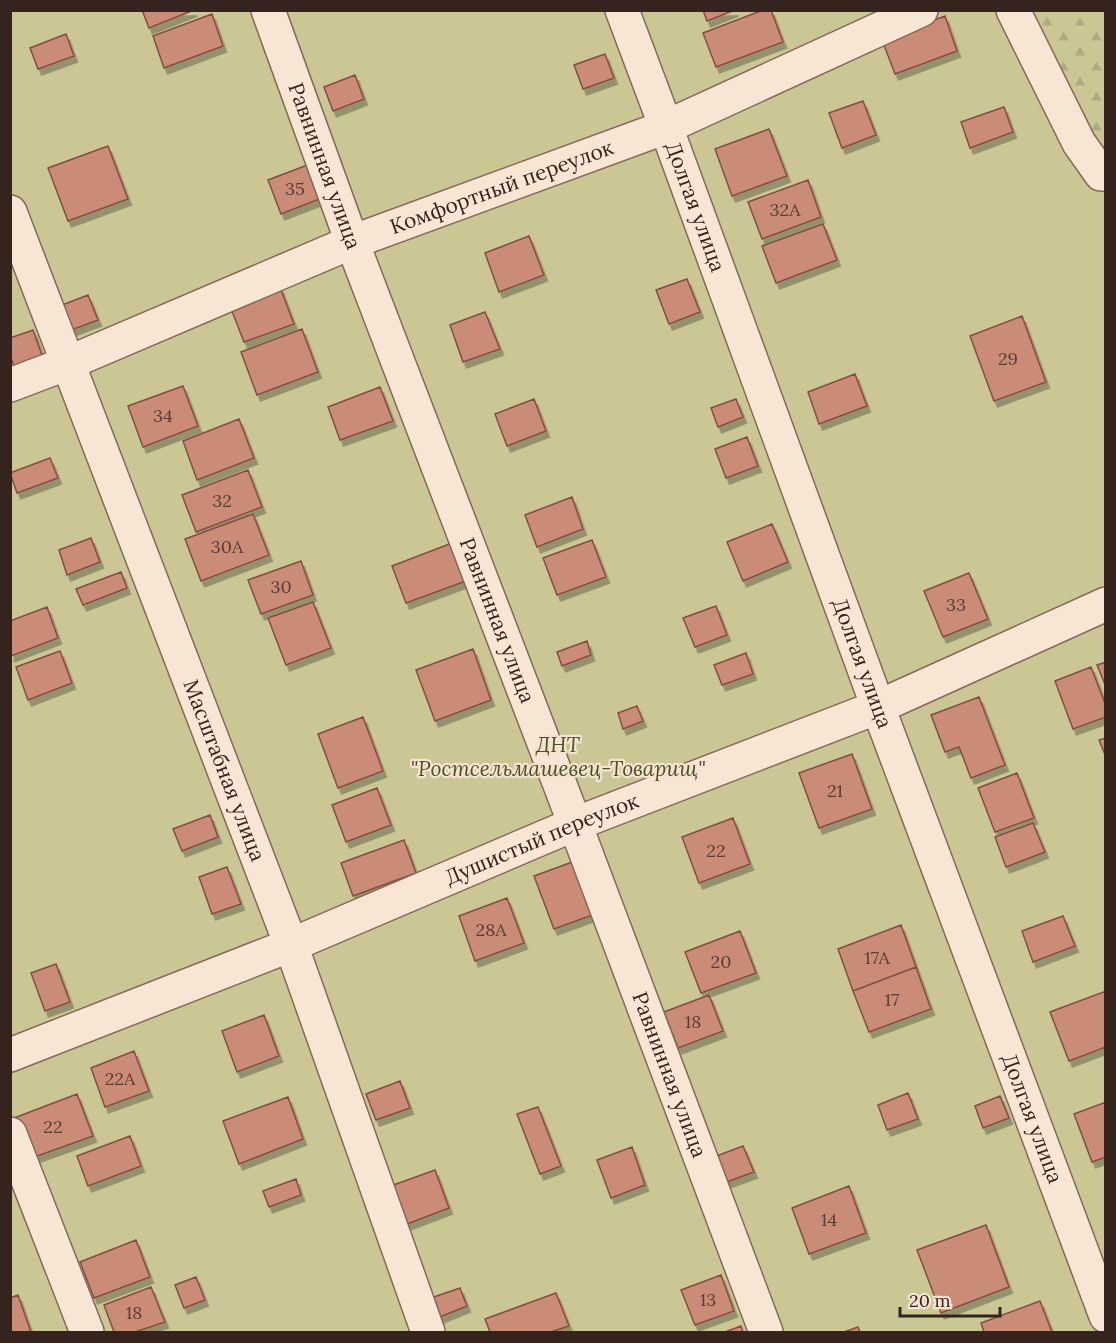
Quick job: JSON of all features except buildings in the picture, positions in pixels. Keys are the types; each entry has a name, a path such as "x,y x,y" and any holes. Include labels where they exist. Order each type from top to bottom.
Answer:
{"lane":[{"name":"Равнинная улица","path":"268,10 352,242 575,824 766,1332"},
{"name":"Долгая улица","path":"622,10 878,708 1106,1316"},
{"name":"Комфортный переулок","path":"10,385 68,363 352,242 666,127 921,10"},
{"path":"1013,10 1079,143 1101,174 1106,174"},
{"name":"Масштабная улица","path":"10,212 291,945 428,1332"},
{"name":"Душистый переулок","path":"10,1054 291,945 575,824 878,708 1106,604"},
{"path":"10,1134 87,1332"}],"green space":[{"name":"ДНТ \"Ростсельмашевец-Товарищ\"","path":"10,11 1007,11 1105,175 1105,1332 11,1332"},
{"path":"1007,11 1105,11 1105,175"}]}
